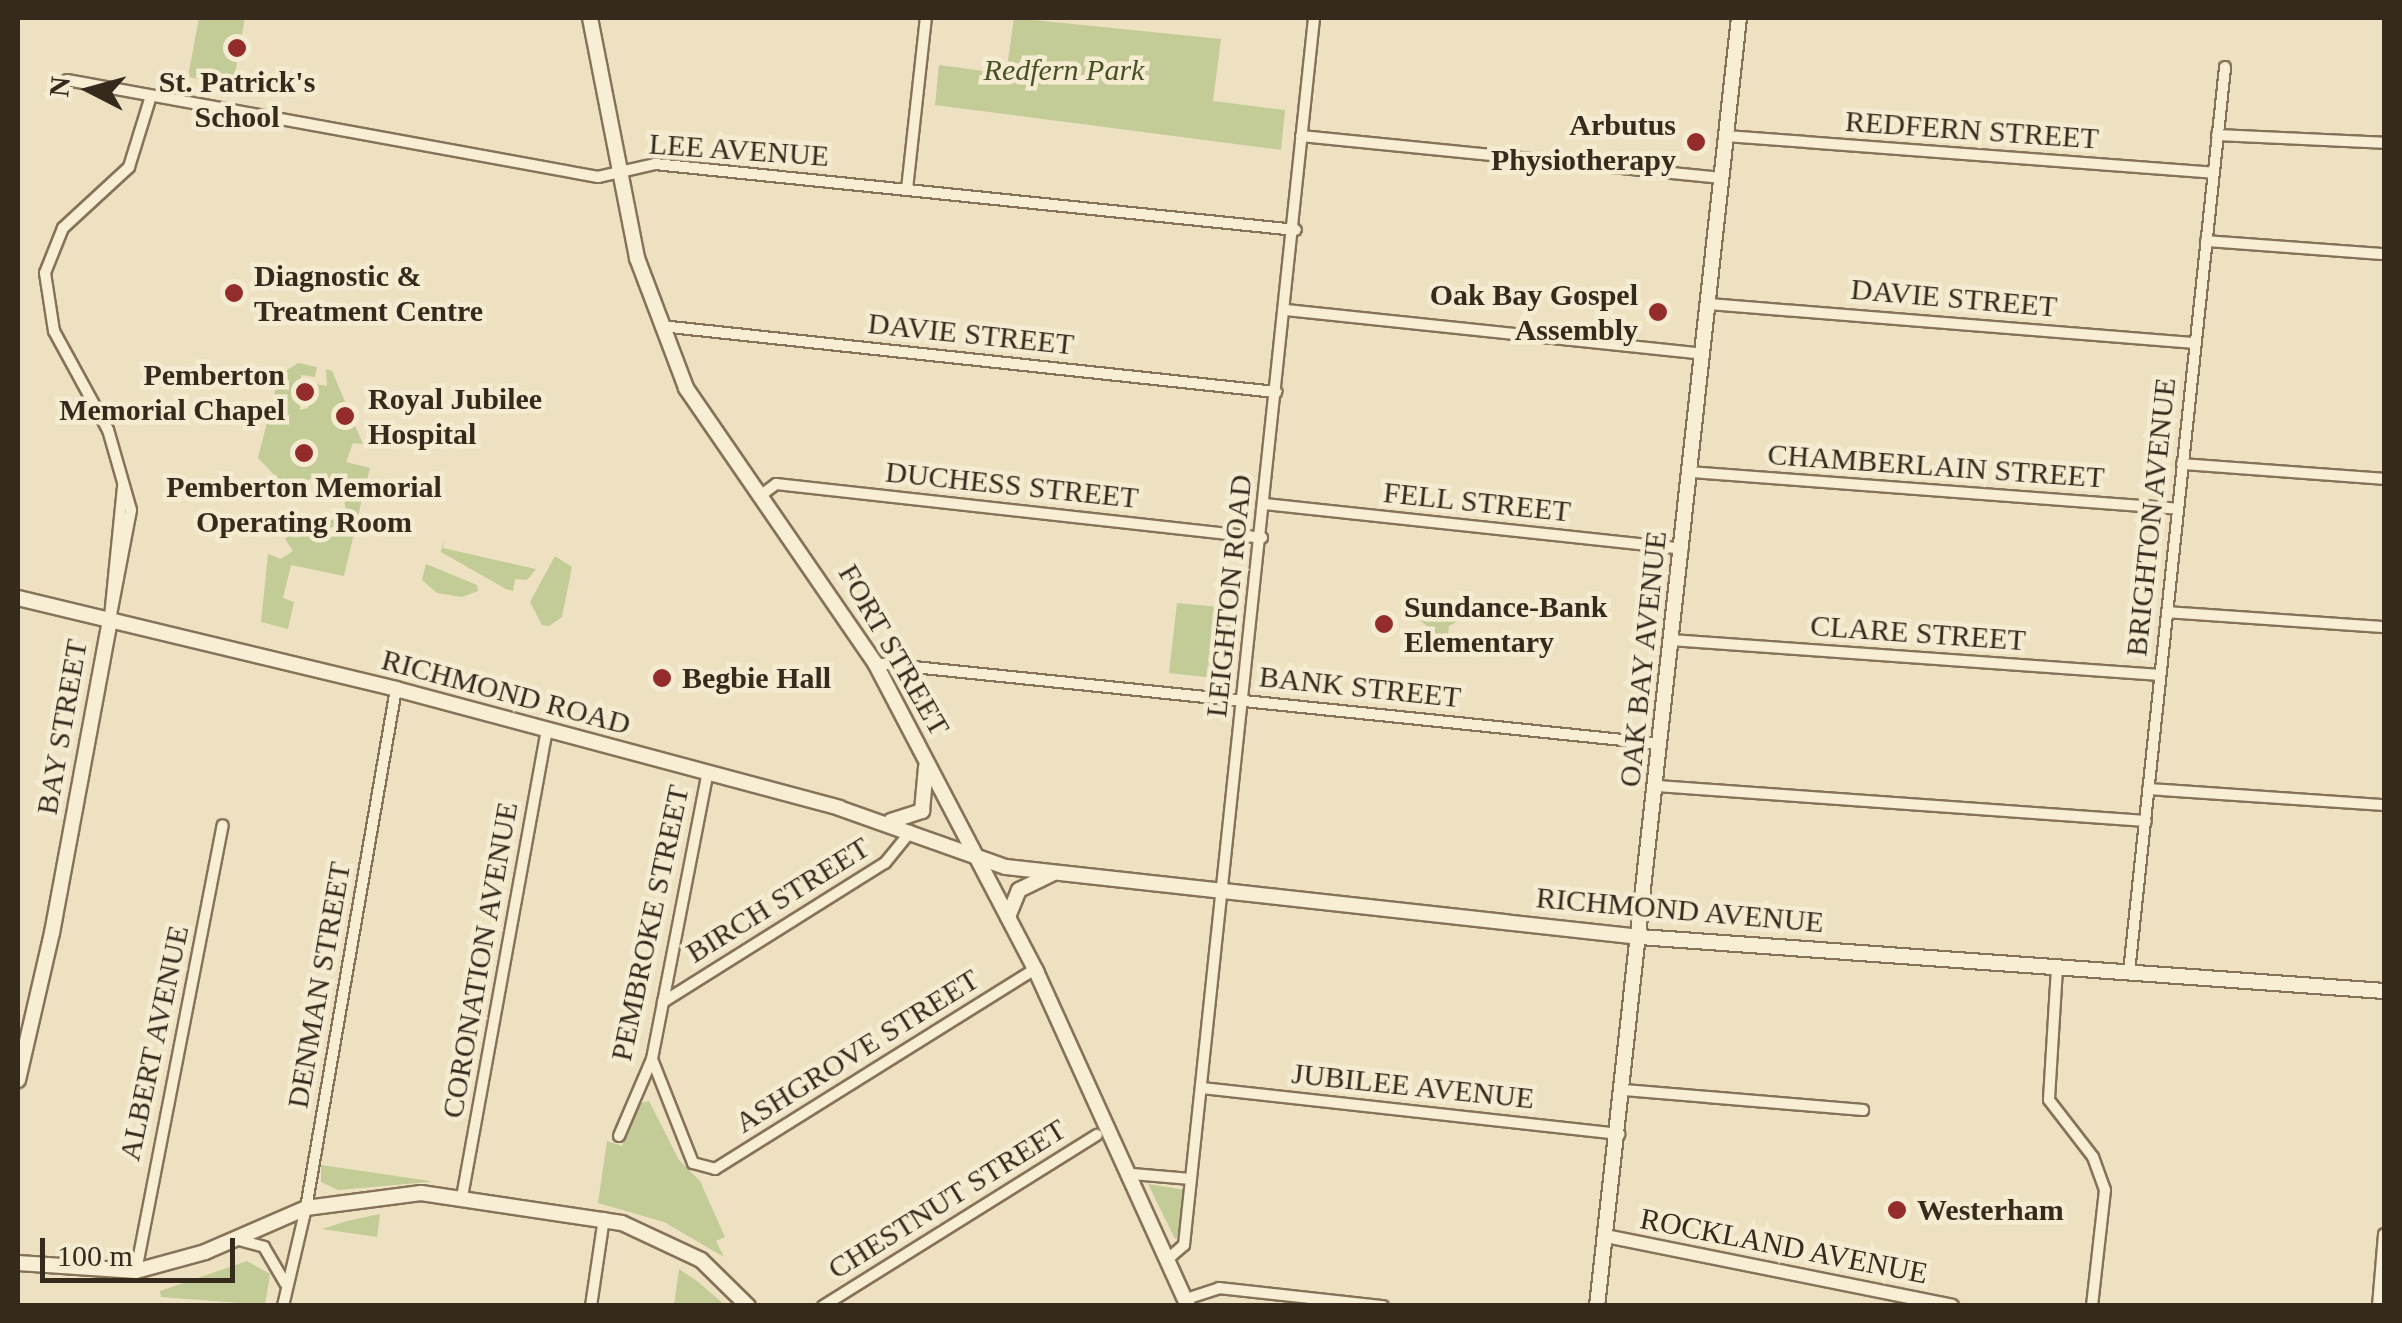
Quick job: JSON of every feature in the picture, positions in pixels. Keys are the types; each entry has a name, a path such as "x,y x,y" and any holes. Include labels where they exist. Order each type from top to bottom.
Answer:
{"main road":[{"name":"FORT STREET","path":"590,18 618,172 660,326 704,420 875,663 926,756 1132,1174 1187,1302"},
{"name":"OAK BAY AVENUE","path":"1597,1306 1624,1090 1739,18"},
{"name":"RICHMOND ROAD","path":"18,598 396,689 887,822 975,857"},
{"name":"BAY STREET","path":"18,1080 52,933 110,620"},
{"path":"887,822 911,817 927,802 926,756"},
{"name":"RICHMOND AVENUE","path":"975,857 1052,874 1640,937 2384,991"},
{"path":"1008,918 1019,890 1052,874"},
{"path":"18,1262 136,1272 234,1239 306,1208 380,1194 462,1197 604,1218 700,1260 744,1301"}],"street":[{"path":"906,189 926,18"},
{"name":"LEIGHTON ROAD","path":"1169,1258 1184,1245 1296,230 1314,18"},
{"name":"BRIGHTON AVENUE","path":"2129,972 2225,67"},
{"name":"LEE AVENUE","path":"68,80 598,178 655,164 1296,230"},
{"name":"BAY STREET","path":"110,620 107,592 125,480 108,430 54,331 45,273 62,228 129,167 151,96"},
{"path":"1301,136 1722,178"},
{"name":"REDFERN STREET","path":"1726,136 2214,172"},
{"path":"2218,136 2384,143"},
{"path":"2206,241 2384,254"},
{"name":"DAVIE STREET","path":"1708,304 2195,343"},
{"path":"1286,310 1703,354"},
{"name":"DAVIE STREET","path":"660,326 1276,392"},
{"path":"2182,464 2384,480"},
{"name":"CHAMBERLAIN STREET","path":"1690,472 2178,510"},
{"name":"DUCHESS STREET","path":"760,496 776,484 1262,538"},
{"name":"FELL STREET","path":"1265,504 1682,550"},
{"path":"2166,612 2384,627"},
{"name":"CLARE STREET","path":"1672,640 2159,675"},
{"name":"BANK STREET","path":"875,663 1661,744"},
{"name":"DENMAN STREET","path":"283,1306 306,1208 396,689"},
{"name":"CORONATION AVENUE","path":"462,1197 546,732"},
{"name":"PEMBROKE STREET","path":"619,1136 652,1059 708,776"},
{"path":"1657,786 2146,820"},
{"path":"2148,788 2384,805"},
{"name":"ALBERT AVENUE","path":"136,1272 223,825"},
{"name":"BIRCH STREET","path":"663,1002 886,863 911,830"},
{"path":"2057,968 2049,1100 2093,1157 2105,1190 2092,1306"},
{"name":"ASHGROVE STREET","path":"652,1059 662,1097 693,1164 704,1171 1034,969"},
{"name":"JUBILEE AVENUE","path":"1202,1088 1619,1134"},
{"path":"1624,1090 1863,1110"},
{"name":"CHESTNUT STREET","path":"824,1306 1097,1136"},
{"path":"1132,1174 1191,1179"},
{"path":"592,1306 604,1218"},
{"path":"2378,1306 2384,1234"},
{"name":"ROCKLAND AVENUE","path":"1606,1236 1952,1306"},
{"path":"234,1239 254,1242 274,1256 286,1289"},
{"path":"1187,1302 1219,1288 1383,1306"}],"green space":[{"path":"199,18 245,18 233,85 188,77"},
{"name":"Redfern Park","path":"1014,18 1221,39 1213,101 1285,110 1281,150 935,105 939,65 1006,74"},
{"path":"298,363 317,367 315,377 301,375 300,410 308,408 314,384 327,386 326,369 332,371 363,444 353,443 346,462 370,468 365,488 330,481 326,473 287,488 258,458 279,375"},
{"path":"342,490 363,495 344,576 291,565 283,598 294,602 288,629 261,622 268,554 281,559 293,551 285,539 294,532 347,515"},
{"path":"444,539 443,548 536,569 527,580 515,579 513,591 506,589 441,552"},
{"path":"555,556 572,567 562,617 549,626 542,625 530,602"},
{"path":"426,564 477,585 478,591 462,597 437,593 422,580"},
{"path":"1177,603 1239,609 1232,680 1169,673"},
{"path":"1433,608 1467,616 1449,626 1447,643 1421,621"},
{"path":"649,1101 679,1160 700,1181 725,1237 716,1241 724,1257 664,1222 598,1203 607,1141 622,1146 641,1103"},
{"path":"321,1165 430,1182 338,1190 321,1182"},
{"path":"1148,1184 1186,1190 1181,1233 1175,1239"},
{"path":"380,1214 377,1237 322,1229 347,1221"},
{"path":"247,1261 270,1274 265,1305 161,1297 160,1291"},
{"path":"679,1269 697,1281 725,1305 674,1305"}],"place":[{"name":"St. Patrick's School","path":"237,48"},
{"name":"Arbutus Physiotherapy","path":"1696,142"},
{"name":"Diagnostic & Treatment Centre","path":"234,293"},
{"name":"Oak Bay Gospel Assembly","path":"1658,312"},
{"name":"Pemberton Memorial Chapel","path":"305,392"},
{"name":"Royal Jubilee Hospital","path":"345,416"},
{"name":"Pemberton Memorial Operating Room","path":"304,453"},
{"name":"Sundance-Bank Elementary","path":"1384,624"},
{"name":"Begbie Hall","path":"662,678"},
{"name":"Westerham","path":"1897,1210"}]}
